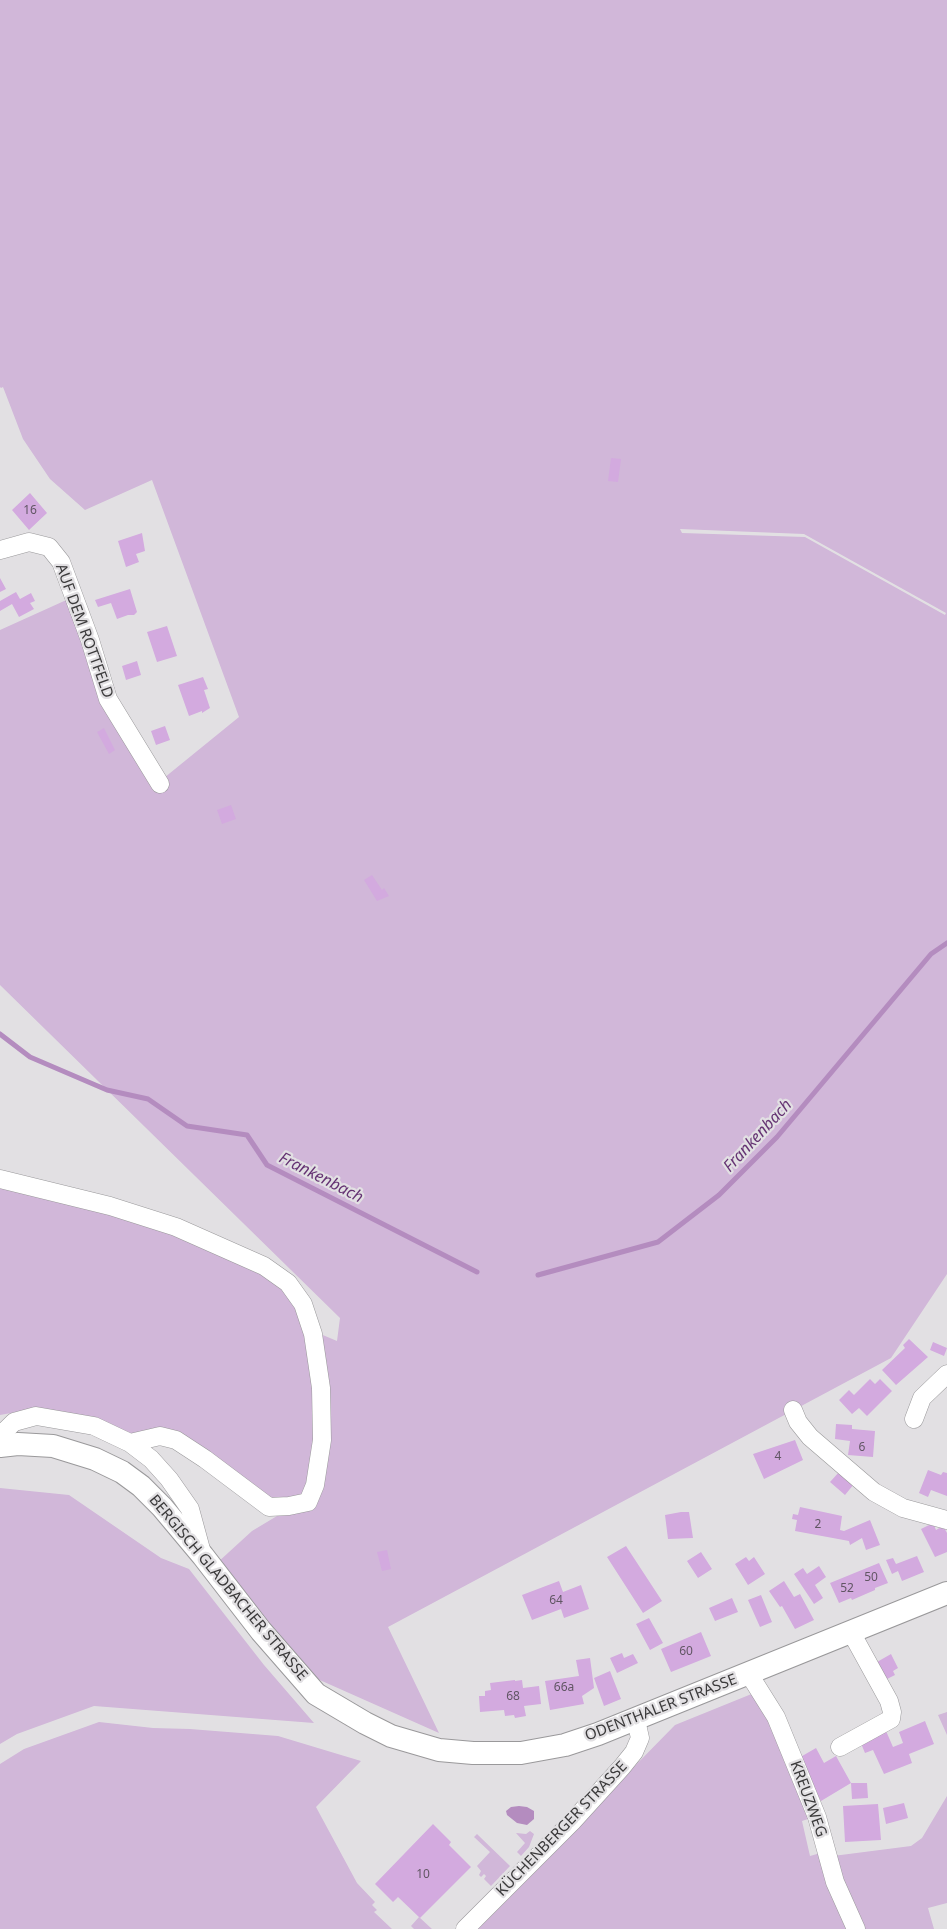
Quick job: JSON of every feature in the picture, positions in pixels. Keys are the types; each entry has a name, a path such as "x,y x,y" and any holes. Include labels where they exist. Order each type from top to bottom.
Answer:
{"main road":[{"name":"BERGISCH GLADBACHER STRASSE","path":"0,1446 18,1444 53,1446 95,1459 122,1472 150,1495 203,1556 261,1631 316,1694 365,1723"},
{"name":"ODENTHALER STRASSE","path":"365,1723 391,1736 439,1750 498,1753 535,1751 565,1744 636,1720 947,1593"}],"street":[{"name":"AUF DEM ROTTFELD","path":"0,550 29,542 49,547 61,562 90,640 108,699 160,784"},
{"path":"0,1179 110,1206 176,1227 264,1266 288,1283 303,1304 313,1334 321,1388 322,1440 315,1485 308,1502 289,1506 269,1507 205,1459 176,1440 160,1436 130,1443"},
{"path":"914,1418 922,1398 947,1374"},
{"path":"793,1410 798,1422 810,1437 874,1492 903,1508 947,1520"},
{"path":"0,1436 14,1422 36,1416 94,1426 130,1443 151,1459 169,1479 190,1509 203,1556"},
{"path":"840,1746 891,1719 892,1712 889,1701 851,1632"},
{"name":"KREUZWEG","path":"749,1674 780,1726 817,1817 835,1882 856,1929"},
{"name":"KÜCHENBERGER STRASSE","path":"465,1929 560,1834 622,1767 639,1742 640,1731 636,1720"}],"shaded area":[{"path":"0,0 947,0 947,1274 891,1358 388,1627 439,1733 304,1673 217,1563 252,1531 317,1492 318,1333 337,1341 340,1318 0,985 0,630 73,597 108,699 159,782 239,717 152,480 85,510 50,479 23,439 3,387 0,387","holes":["680,529 804,534 946,613 945,615 805,537 682,533"]},
{"path":"0,1177 110,1206 288,1283 313,1334 315,1485 289,1506 269,1507 205,1459 135,1434 94,1426 34,1409 0,1415"},
{"path":"0,1488 69,1495 161,1558 189,1569 264,1665 314,1723 94,1706 17,1734 0,1744"},
{"path":"754,1693 768,1715 814,1817 802,1821 810,1856 824,1852 833,1886 829,1892 851,1929 475,1929 675,1725"},
{"path":"947,1712 947,1735 938,1715"},
{"path":"99,1722 153,1728 278,1736 361,1761 316,1807 357,1883 375,1902 372,1905 377,1910 374,1912 392,1929 0,1929 0,1764 24,1749"},
{"path":"947,1796 947,1903 928,1908 934,1929 860,1929 833,1856 911,1846 922,1838"},
{"path":"511,1807 527,1807 534,1811 534,1819 527,1825 517,1823 507,1815 506,1811"},
{"path":"530,1831 534,1834 529,1847 521,1856 517,1852 525,1843 516,1833 526,1834"},
{"path":"477,1834 510,1866 491,1886 484,1879 486,1876 484,1874 481,1877 479,1875 481,1871 477,1866 490,1852 474,1837"},
{"path":"419,1917 432,1929 414,1929 411,1926"}],"building":[{"path":"611,458 621,459 618,482 608,481"},
{"path":"30,493 47,513 29,530 12,510"},
{"path":"142,533 145,551 136,554 139,562 126,567 118,541"},
{"path":"0,578 6,589 0,592"},
{"path":"130,589 137,612 134,615 117,619 111,603 98,607 95,600"},
{"path":"16,592 20,599 31,593 35,601 30,603 34,609 19,617 12,604 0,611 0,601"},
{"path":"167,626 177,656 157,662 147,632"},
{"path":"137,661 141,675 126,680 122,666"},
{"path":"203,677 208,689 204,690 210,708 202,713 202,711 189,716 178,685"},
{"path":"165,726 170,740 156,745 151,731"},
{"path":"104,728 115,750 109,754 97,732"},
{"path":"231,805 236,819 222,824 217,810"},
{"path":"372,875 382,890 384,888 389,896 377,901 364,880"},
{"path":"909,1339 928,1357 896,1385 882,1370 905,1348 903,1345"},
{"path":"933,1342 947,1348 944,1356 930,1350"},
{"path":"870,1379 875,1384 880,1379 892,1391 867,1416 859,1408 852,1414 839,1400 849,1390 854,1395"},
{"path":"836,1424 852,1425 852,1429 875,1431 873,1457 848,1455 850,1441 835,1439"},
{"path":"795,1440 803,1460 764,1479 753,1454"},
{"path":"928,1470 941,1475 943,1472 947,1473 947,1496 931,1490 928,1497 919,1493"},
{"path":"840,1471 854,1484 845,1495 830,1482"},
{"path":"800,1507 842,1516 840,1530 844,1531 870,1520 880,1545 866,1550 862,1538 850,1545 849,1541 795,1531 797,1520 792,1519 793,1514 798,1515"},
{"path":"689,1512 693,1538 668,1539 665,1515"},
{"path":"933,1523 936,1530 943,1526 947,1533 947,1552 935,1557 921,1529"},
{"path":"626,1546 662,1601 643,1613 607,1557"},
{"path":"387,1550 391,1569 382,1571 377,1552"},
{"path":"701,1552 712,1569 698,1578 687,1561"},
{"path":"917,1556 924,1572 902,1581 898,1571 892,1574 886,1560 893,1558 896,1564"},
{"path":"746,1557 749,1561 754,1557 765,1574 748,1585 735,1564"},
{"path":"879,1563 888,1583 852,1600 851,1598 839,1603 830,1583"},
{"path":"819,1566 826,1577 815,1585 823,1598 814,1604 794,1574 803,1568 807,1574"},
{"path":"559,1581 563,1592 581,1585 589,1609 564,1618 561,1609 532,1620 522,1595"},
{"path":"784,1581 794,1597 800,1594 814,1620 795,1629 782,1606 780,1607 769,1591"},
{"path":"761,1595 772,1622 760,1627 748,1600"},
{"path":"732,1598 738,1612 715,1621 709,1608"},
{"path":"649,1618 663,1643 650,1650 636,1624"},
{"path":"701,1632 711,1656 671,1672 661,1649"},
{"path":"622,1653 624,1658 633,1654 638,1663 617,1673 610,1658"},
{"path":"891,1654 898,1668 893,1671 895,1675 887,1679 877,1662"},
{"path":"590,1658 594,1688 582,1696 584,1704 550,1710 545,1681 579,1676 576,1660"},
{"path":"610,1671 621,1699 604,1706 594,1678"},
{"path":"522,1680 523,1688 539,1686 541,1704 524,1706 526,1716 515,1718 514,1715 505,1716 504,1710 480,1712 479,1696 485,1696 485,1691 491,1690 490,1683"},
{"path":"925,1721 934,1744 909,1754 912,1763 884,1774 873,1750 865,1753 860,1741 886,1731 893,1747 903,1743 899,1732"},
{"path":"816,1748 824,1763 836,1756 851,1783 821,1801 797,1759"},
{"path":"851,1783 867,1783 868,1798 852,1799"},
{"path":"904,1803 908,1818 886,1824 883,1808"},
{"path":"878,1804 881,1840 845,1842 843,1806"},
{"path":"433,1824 451,1842 449,1845 471,1867 420,1918 398,1897 393,1902 375,1884"}],"waterway":[{"name":"Frankenbach","path":"538,1275 658,1242 719,1195 777,1137 931,954 947,943"},
{"name":"Frankenbach","path":"0,1034 30,1057 107,1090 148,1099 187,1126 247,1135 267,1165 477,1272"}]}
